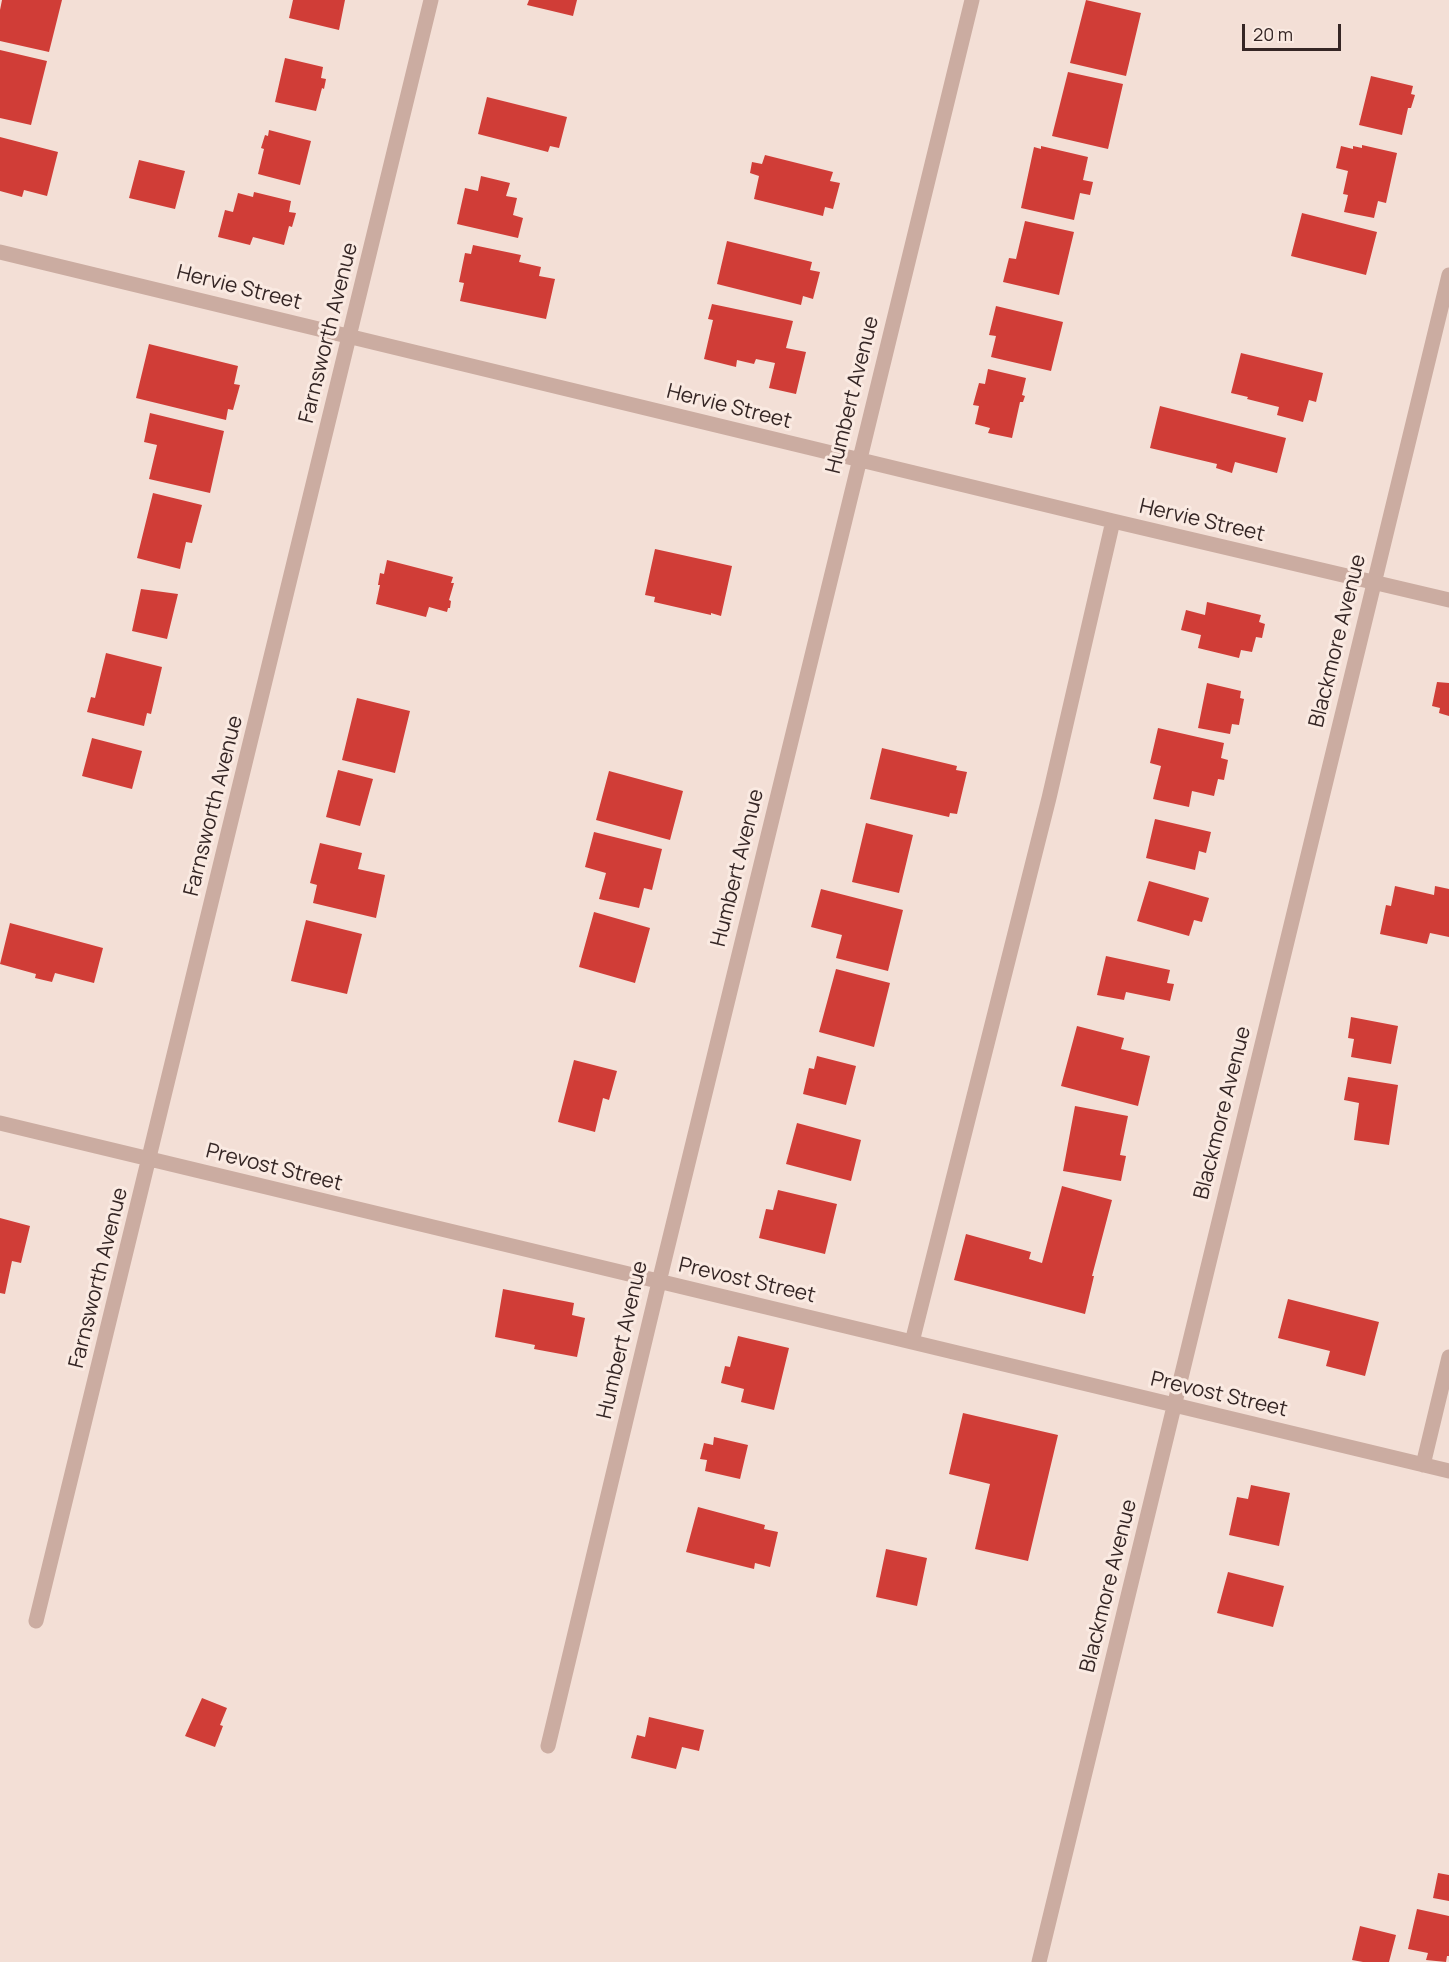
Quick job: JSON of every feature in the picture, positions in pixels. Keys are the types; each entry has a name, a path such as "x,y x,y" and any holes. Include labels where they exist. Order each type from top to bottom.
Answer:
{"street":[{"name":"Farnsworth Avenue","path":"36,1621 431,0"},
{"name":"Humbert Avenue","path":"548,1746 972,0"},
{"name":"Hervie Street","path":"0,252 1374,584 1449,600"},
{"name":"Blackmore Avenue","path":"1039,1962 1449,275"},
{"path":"912,1342 1048,798 1113,521"},
{"name":"Prevost Street","path":"0,1124 1449,1471"},
{"path":"1423,1465 1449,1357"}],"building":[{"path":"2,0 62,0 49,52 0,41"},
{"path":"293,0 345,0 339,30 289,18"},
{"path":"529,0 577,0 573,16 527,5"},
{"path":"1086,0 1141,13 1126,76 1070,63"},
{"path":"0,50 47,61 31,125 0,118"},
{"path":"285,58 323,67 321,78 326,79 316,111 275,102"},
{"path":"1068,72 1123,84 1108,149 1052,136"},
{"path":"1371,76 1413,86 1411,94 1415,95 1411,108 1408,108 1402,135 1359,125"},
{"path":"487,97 567,117 559,148 550,146 548,152 478,134"},
{"path":"269,130 311,141 300,185 258,174 264,149 261,148"},
{"path":"0,137 58,152 47,196 24,190 22,197 0,191"},
{"path":"1362,145 1397,153 1386,203 1378,201 1374,218 1344,212 1348,195 1343,194 1348,171 1336,168 1341,146 1353,149 1353,146 1362,148"},
{"path":"1041,146 1088,157 1083,180 1093,182 1090,195 1080,193 1074,220 1021,208 1034,147 1041,149"},
{"path":"765,155 833,172 830,181 840,183 833,209 825,207 823,216 754,199 759,176 750,173 752,162 762,164"},
{"path":"139,160 185,171 175,209 129,198"},
{"path":"481,176 510,183 506,196 517,198 513,215 523,218 518,238 457,224 465,188 478,191"},
{"path":"254,192 291,201 289,212 296,213 292,227 289,226 284,245 253,237 250,245 218,237 225,210 233,212 238,193 253,197"},
{"path":"1302,213 1377,232 1366,275 1291,256"},
{"path":"1025,221 1074,232 1059,295 1003,282 1009,258 1016,259"},
{"path":"727,241 812,262 810,270 820,272 813,299 803,296 801,305 717,284"},
{"path":"473,245 521,255 519,262 541,267 539,276 555,279 546,319 460,301 464,283 459,282 465,253 471,254"},
{"path":"712,304 793,321 786,348 806,352 796,394 769,388 775,363 756,359 754,364 737,360 736,367 704,359 713,320 708,319"},
{"path":"996,306 1063,322 1051,371 991,357 996,336 989,335"},
{"path":"149,344 238,366 234,384 240,385 233,410 228,409 226,420 136,398"},
{"path":"1241,353 1323,373 1316,402 1309,400 1303,422 1277,415 1279,407 1231,393"},
{"path":"988,369 1026,378 1022,395 1025,396 1023,402 1020,402 1012,438 988,433 990,428 975,424 979,406 973,405 979,383 985,384"},
{"path":"1160,406 1286,438 1277,473 1235,462 1232,473 1216,468 1217,464 1150,448"},
{"path":"150,413 224,431 210,493 149,479 157,445 144,442"},
{"path":"153,493 202,505 192,543 186,542 180,569 137,558"},
{"path":"655,549 732,566 721,616 654,602 655,597 645,595"},
{"path":"387,560 453,577 450,608 447,612 429,607 426,617 376,604 380,573 384,574"},
{"path":"141,589 178,594 167,639 132,631"},
{"path":"1207,602 1261,615 1259,622 1265,624 1262,638 1256,637 1252,652 1241,650 1239,658 1198,648 1201,635 1181,630 1186,610 1205,615"},
{"path":"106,653 162,667 151,714 147,713 144,726 87,712 91,697 95,698"},
{"path":"1437,682 1449,683 1449,716 1439,713 1440,708 1432,706"},
{"path":"1207,683 1241,691 1240,698 1244,699 1239,725 1232,724 1230,734 1198,728"},
{"path":"357,698 410,711 395,773 342,760"},
{"path":"1158,728 1224,743 1221,758 1228,760 1224,780 1218,779 1214,796 1192,791 1189,807 1153,799 1161,766 1150,763"},
{"path":"92,738 142,751 132,789 82,776"},
{"path":"882,748 957,766 956,770 967,772 957,814 950,813 949,817 870,799"},
{"path":"338,770 373,779 360,826 326,817"},
{"path":"609,771 683,791 670,840 596,820"},
{"path":"1155,819 1211,832 1206,853 1199,851 1195,870 1146,858"},
{"path":"866,823 913,835 899,893 852,882"},
{"path":"594,832 662,849 652,890 644,888 639,908 599,899 606,873 585,867"},
{"path":"320,843 362,853 358,869 385,875 376,918 313,903 317,885 310,883"},
{"path":"1149,881 1209,898 1202,922 1194,920 1189,936 1137,921"},
{"path":"1395,886 1434,895 1435,886 1449,889 1449,937 1430,933 1427,944 1380,934 1386,905 1391,906"},
{"path":"821,889 903,910 888,971 836,958 842,935 811,927"},
{"path":"594,912 650,928 635,983 579,967"},
{"path":"306,920 362,934 347,994 291,981"},
{"path":"10,923 103,948 94,983 55,973 52,982 35,978 36,974 0,964"},
{"path":"1106,956 1170,970 1167,983 1174,984 1170,1001 1126,992 1124,1000 1097,995"},
{"path":"836,969 890,983 874,1047 819,1032"},
{"path":"1351,1017 1398,1026 1391,1064 1351,1057 1354,1039 1348,1038"},
{"path":"1077,1026 1124,1038 1121,1049 1150,1056 1138,1106 1061,1086"},
{"path":"817,1056 856,1066 846,1105 803,1094 809,1068 814,1069"},
{"path":"574,1060 617,1071 609,1100 603,1098 595,1132 558,1122"},
{"path":"1348,1077 1398,1085 1389,1145 1354,1140 1359,1103 1344,1100"},
{"path":"1075,1106 1128,1116 1120,1155 1126,1156 1121,1181 1063,1171"},
{"path":"797,1123 861,1140 851,1181 786,1164"},
{"path":"1062,1186 1112,1200 1092,1276 1094,1276 1085,1314 954,1280 966,1234 1031,1252 1029,1259 1042,1263"},
{"path":"778,1190 837,1204 825,1254 759,1238 766,1209 773,1210"},
{"path":"0,1218 30,1226 21,1263 12,1261 5,1294 0,1293"},
{"path":"503,1289 574,1303 572,1315 585,1318 577,1357 534,1349 535,1345 495,1337"},
{"path":"1288,1299 1379,1322 1365,1376 1326,1366 1330,1351 1278,1338"},
{"path":"738,1336 789,1348 774,1410 741,1402 744,1389 721,1383 725,1366 730,1367"},
{"path":"963,1413 1058,1435 1028,1561 975,1549 990,1484 949,1474"},
{"path":"714,1437 748,1445 740,1479 705,1471 707,1460 700,1459 704,1443 713,1445"},
{"path":"1251,1485 1290,1493 1279,1546 1229,1535 1237,1497 1248,1499"},
{"path":"698,1507 765,1525 764,1529 778,1532 770,1567 755,1563 754,1569 686,1552"},
{"path":"886,1549 927,1558 917,1606 876,1597"},
{"path":"1228,1572 1284,1586 1273,1627 1217,1613"},
{"path":"202,1698 227,1708 215,1747 185,1736"},
{"path":"649,1717 704,1730 699,1751 682,1747 676,1769 631,1758 637,1735 645,1737"},
{"path":"1438,1873 1449,1875 1449,1901 1433,1898"},
{"path":"1417,1909 1449,1916 1449,1956 1446,1962 1426,1960 1428,1953 1408,1949"},
{"path":"1360,1926 1396,1935 1389,1962 1352,1960"}]}
